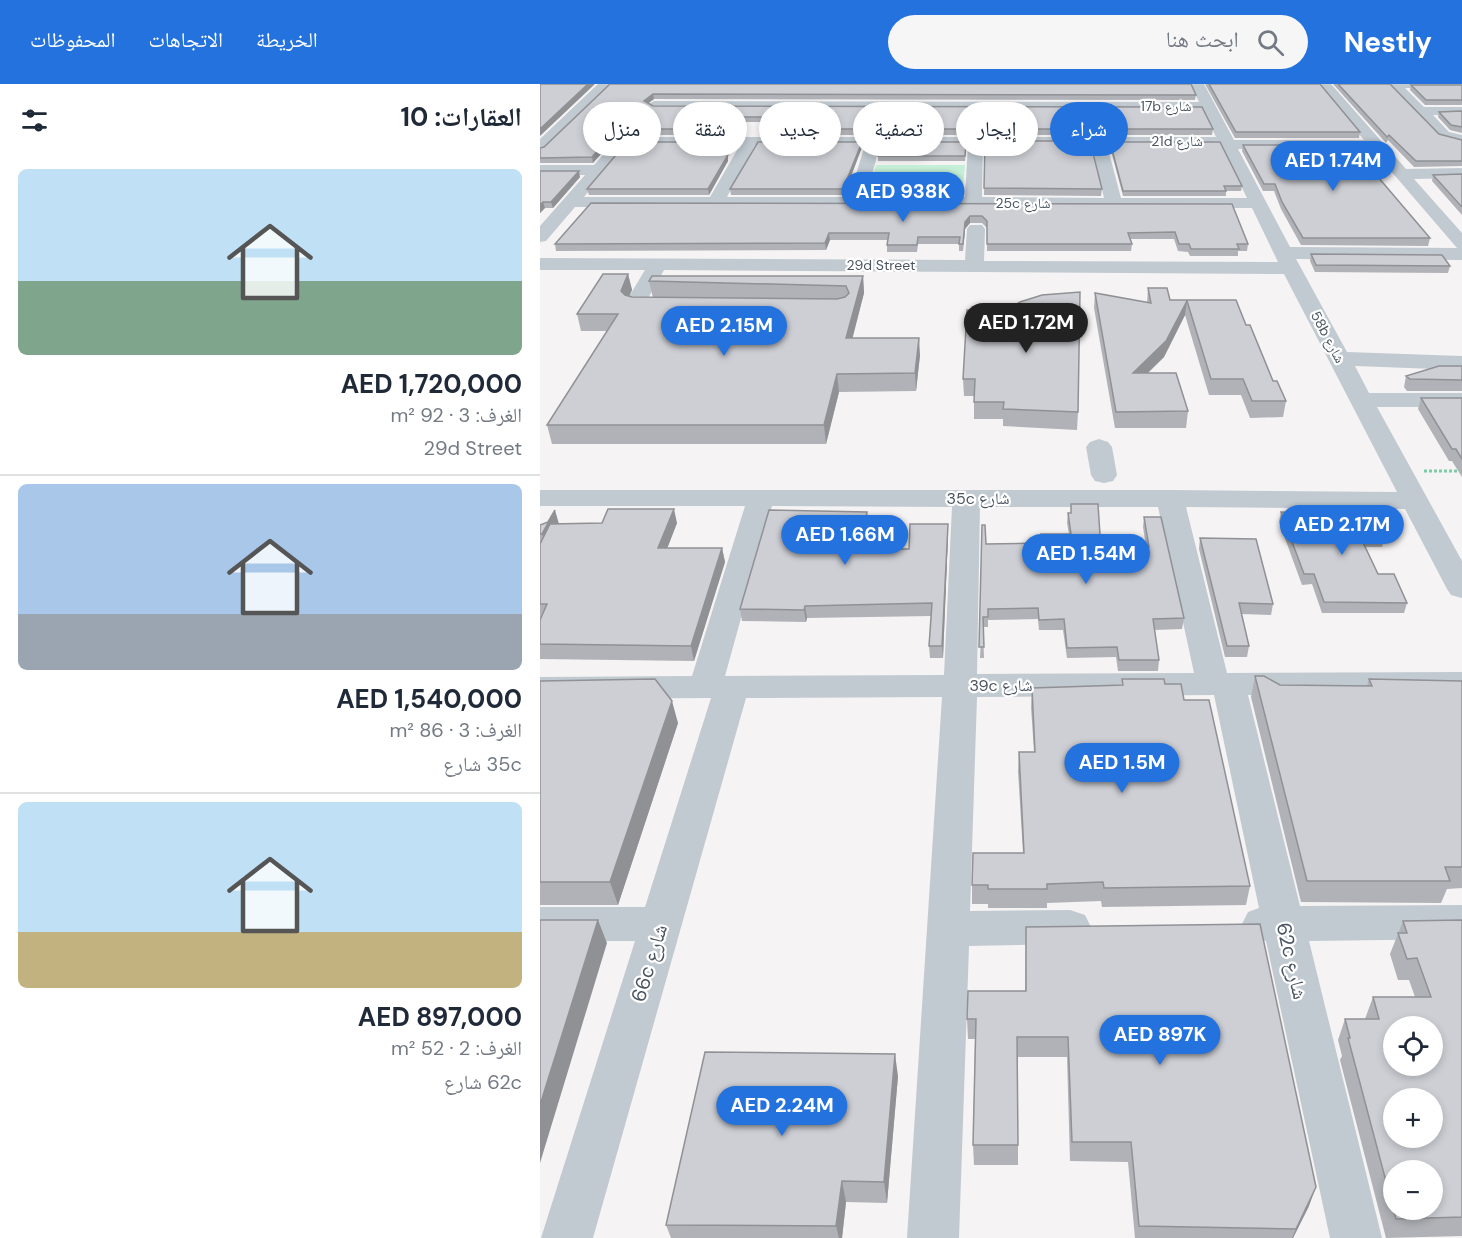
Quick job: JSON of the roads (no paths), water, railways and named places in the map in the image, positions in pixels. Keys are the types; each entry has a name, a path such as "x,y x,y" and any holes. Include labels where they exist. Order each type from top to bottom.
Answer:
{"street":[{"path":"540,147 606,84"},
{"name":"58b شارع","path":"1197,84 1288,262 1462,589"},
{"path":"1324,84 1462,244"},
{"path":"1394,84 1462,84"},
{"path":"1394,84 1444,135 1462,140"},
{"path":"657,102 667,91"},
{"path":"716,202 755,141 775,101"},
{"name":"17b شارع","path":"661,105 775,101 884,102"},
{"name":"17b شارع","path":"1128,103 1209,106"},
{"path":"1421,111 1462,111"},
{"name":"21d شارع","path":"661,141 853,141"},
{"name":"21d شارع","path":"1128,141 1376,144"},
{"path":"540,237 610,156"},
{"path":"856,202 867,156"},
{"path":"973,202 977,156"},
{"path":"1101,156 1114,203"},
{"path":"540,170 598,170"},
{"path":"1401,174 1462,173"},
{"name":"25c شارع","path":"570,202 1259,203"},
{"path":"974,265 976,229"},
{"name":"29d Street","path":"540,264 658,264 941,272 974,265 1222,266 1462,254"},
{"path":"658,264 634,304 687,307"},
{"path":"1342,362 1462,363"},
{"path":"1363,400 1462,400"},
{"path":"1100,447 1106,484"},
{"name":"35c شارع","path":"547,506 761,498 966,498 1106,484 1170,498 1324,498 1409,488"},
{"name":"66c شارع","path":"567,1238 661,924 761,498"},
{"path":"933,1238 960,685 966,498"},
{"name":"62c شارع","path":"1170,498 1283,924 1356,1238"},
{"name":"39c شارع","path":"540,687 1462,683"},
{"path":"1224,925 1462,922"},
{"path":"540,924 661,924"},
{"path":"948,929 1104,926"}]}
